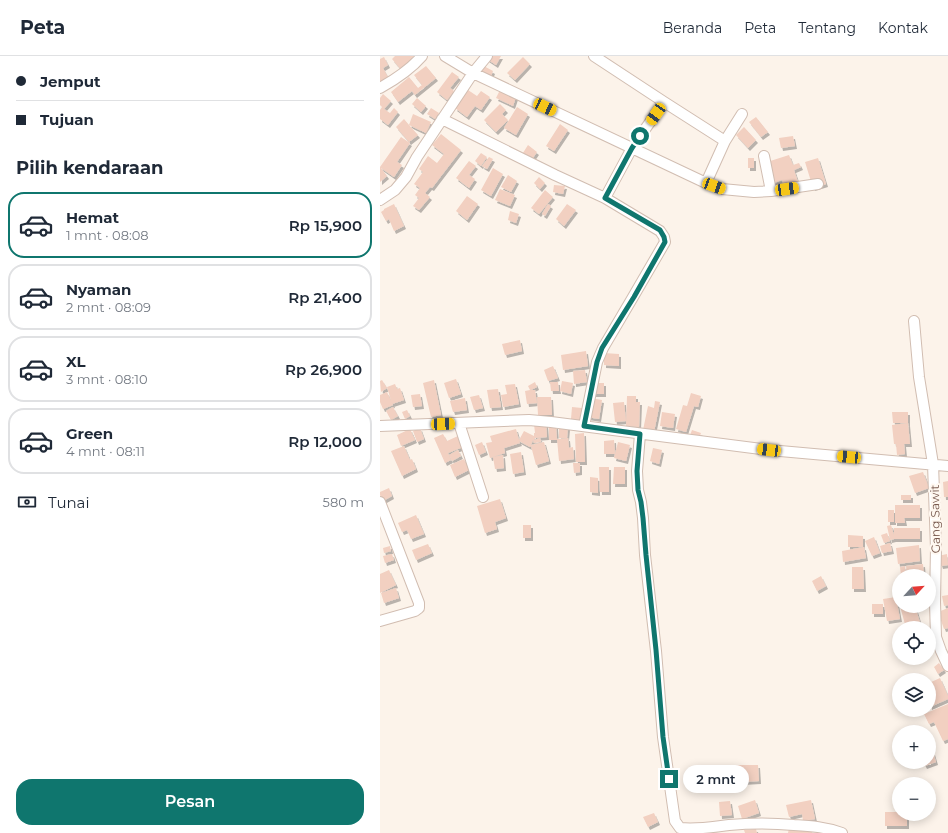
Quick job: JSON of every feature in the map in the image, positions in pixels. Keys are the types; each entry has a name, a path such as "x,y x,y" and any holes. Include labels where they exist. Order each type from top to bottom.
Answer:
{"street":[{"path":"380,88 404,74 422,56"},
{"path":"445,56 473,73 706,183 722,189 754,192 818,184"},
{"path":"380,200 395,190 406,177 417,157 442,119 473,73 487,56"},
{"path":"594,56 725,141"},
{"path":"605,198 632,148 664,102"},
{"path":"706,183 725,141 742,114"},
{"path":"442,119 605,198 660,230 664,237 665,242 634,297 602,348 597,362 584,426"},
{"path":"764,156 771,191"},
{"name":"Gang Sawit","path":"914,321 919,377 933,464 936,548 936,637 948,666"},
{"path":"380,426 529,420 769,450 948,466"},
{"path":"459,423 483,497"},
{"path":"640,434 637,471 638,490 643,518 663,737 675,821 680,828 696,829 730,825 770,828 818,827 842,833"},
{"path":"380,502 384,518 420,603 419,608 415,610 380,621"}],"building":[{"path":"395,56 414,56 412,58 414,60 403,72 392,59"},
{"path":"488,56 501,56 496,65 487,59"},
{"path":"384,57 388,65 383,68 389,79 380,83 380,59"},
{"path":"523,57 530,64 515,80 507,73"},
{"path":"482,65 493,71 491,76 479,70"},
{"path":"426,66 436,78 415,95 412,91 398,102 391,92 409,77 418,88 422,85 414,75"},
{"path":"452,72 459,77 450,88 454,91 447,100 437,92"},
{"path":"468,90 477,96 481,91 490,97 481,110 475,106 467,117 455,108"},
{"path":"500,90 516,97 513,106 496,98"},
{"path":"383,94 391,101 384,109 390,113 394,108 398,112 388,125 380,119 380,110 382,107 380,105 380,98"},
{"path":"417,98 426,106 421,112 412,104"},
{"path":"500,104 506,110 502,114 508,120 496,132 484,120"},
{"path":"517,107 528,114 516,135 504,128"},
{"path":"431,108 439,113 435,119 427,114"},
{"path":"413,114 431,122 426,133 409,125"},
{"path":"756,117 768,132 761,137 749,122"},
{"path":"404,119 418,135 409,142 396,127"},
{"path":"560,124 568,130 554,151 546,146"},
{"path":"744,127 756,140 748,148 736,135"},
{"path":"441,134 461,150 432,188 430,187 425,193 430,197 419,210 413,206 419,198 415,195 420,188 414,184 423,172 419,169 428,156 437,163 444,154 432,145"},
{"path":"793,136 795,146 781,148 779,138"},
{"path":"401,137 410,143 397,162 402,165 394,177 381,168 387,176 380,182 380,167"},
{"path":"528,145 537,152 530,162 521,156"},
{"path":"481,153 487,157 481,166 475,161"},
{"path":"789,155 793,165 799,163 801,167 794,170 800,188 786,192 782,180 771,184 764,163"},
{"path":"489,157 493,159 487,169 482,166"},
{"path":"748,158 754,158 754,168 748,168"},
{"path":"818,158 826,184 813,188 805,162"},
{"path":"469,161 476,166 469,175 475,179 469,188 456,178"},
{"path":"493,168 503,174 491,196 481,190"},
{"path":"508,175 517,181 511,192 501,187"},
{"path":"539,177 545,183 540,189 534,183"},
{"path":"554,185 565,186 563,194 553,192"},
{"path":"500,189 515,195 510,206 495,200"},
{"path":"545,190 553,197 539,214 531,208"},
{"path":"467,196 478,204 467,220 456,211"},
{"path":"394,204 404,226 394,231 389,219 386,221 381,212"},
{"path":"548,204 551,206 545,216 542,214"},
{"path":"567,204 576,210 564,226 556,219"},
{"path":"510,211 519,214 516,223 508,220"},
{"path":"520,340 522,351 505,355 502,344"},
{"path":"586,351 588,366 563,370 561,355"},
{"path":"604,353 619,354 619,366 604,365"},
{"path":"553,366 558,378 548,381 544,370"},
{"path":"585,370 587,382 574,384 573,371"},
{"path":"456,379 461,394 449,398 444,383"},
{"path":"382,380 387,388 381,392 380,381"},
{"path":"434,380 441,415 431,417 423,383"},
{"path":"562,381 573,383 571,394 560,391"},
{"path":"535,382 537,387 531,390 535,390 537,403 527,404 525,391 530,390 528,386"},
{"path":"550,382 558,382 559,391 551,391"},
{"path":"593,383 604,383 604,394 593,394"},
{"path":"395,384 397,389 400,388 404,400 392,404 387,387"},
{"path":"515,384 519,404 503,407 501,395 507,394 505,385"},
{"path":"498,389 501,407 490,408 487,390"},
{"path":"387,392 393,405 383,409 380,402 380,395"},
{"path":"691,393 701,396 698,407 694,406 686,432 676,429 683,405 687,406"},
{"path":"420,394 422,406 413,407 411,395"},
{"path":"479,395 483,408 474,410 470,397"},
{"path":"627,396 636,396 636,402 640,402 639,427 626,426"},
{"path":"537,397 551,397 552,415 538,415"},
{"path":"465,398 467,410 453,412 450,401"},
{"path":"590,398 602,400 599,419 587,417"},
{"path":"655,401 660,402 654,432 643,430 648,406 654,408"},
{"path":"624,402 626,421 615,422 613,403"},
{"path":"393,407 398,416 391,420 386,411"},
{"path":"572,407 582,408 581,420 571,419"},
{"path":"407,410 410,416 405,419 402,412"},
{"path":"662,412 675,414 673,428 660,426"},
{"path":"892,412 908,412 908,423 893,423"},
{"path":"546,423 547,437 535,438 534,440 540,438 541,442 534,443 533,440 531,445 544,442 549,461 536,465 531,446 530,447 519,441 520,443 504,448 505,453 490,458 486,443 492,442 490,436 516,429 519,440 524,431 534,436 534,424"},
{"path":"908,423 910,444 904,444 905,454 897,455 892,425"},
{"path":"549,426 556,426 557,440 549,440"},
{"path":"559,427 568,427 567,438 559,438"},
{"path":"420,428 424,439 417,442 413,431"},
{"path":"410,429 415,440 401,446 397,435"},
{"path":"692,430 701,433 698,441 689,438"},
{"path":"584,433 585,462 576,462 575,434"},
{"path":"443,434 447,441 458,436 463,447 448,453 451,460 445,463 434,438"},
{"path":"568,438 569,448 573,447 574,459 559,461 557,439"},
{"path":"614,440 615,454 604,454 604,441"},
{"path":"482,442 486,452 479,455 475,445"},
{"path":"618,442 630,445 626,461 614,458"},
{"path":"404,446 416,469 402,476 391,451"},
{"path":"653,448 662,450 659,464 650,461"},
{"path":"458,450 461,456 452,461 449,455"},
{"path":"521,452 524,472 513,474 510,454"},
{"path":"503,455 504,468 495,469 493,457"},
{"path":"464,459 469,470 455,477 450,465"},
{"path":"573,463 580,463 580,472 574,473"},
{"path":"599,467 609,467 609,492 600,492"},
{"path":"614,467 625,467 625,484 613,484"},
{"path":"923,472 929,488 915,493 909,476"},
{"path":"590,477 598,478 598,493 590,492"},
{"path":"948,481 948,497 944,497 943,482"},
{"path":"389,488 392,496 383,501 380,492"},
{"path":"901,495 911,495 911,500 901,500"},
{"path":"500,499 506,518 495,522 497,529 485,533 477,506"},
{"path":"895,505 920,505 920,518 904,518 905,523 895,523"},
{"path":"888,510 894,510 894,522 888,522"},
{"path":"416,515 424,534 411,539 407,530 402,532 398,523"},
{"path":"523,525 531,525 531,538 523,538"},
{"path":"891,525 894,535 894,528 920,528 920,539 890,540 887,526"},
{"path":"887,533 890,541 884,543 881,535"},
{"path":"848,535 863,536 863,547 848,547"},
{"path":"874,537 880,553 872,556 865,541"},
{"path":"890,543 892,551 882,553 880,546"},
{"path":"428,544 432,553 416,560 412,550"},
{"path":"919,545 920,561 898,564 896,548"},
{"path":"390,546 391,551 384,553 383,548"},
{"path":"864,547 866,558 843,562 842,551"},
{"path":"392,554 394,560 385,563 383,556"},
{"path":"947,554 948,565 941,566 938,556"},
{"path":"923,564 923,569 906,569 906,566"},
{"path":"905,566 905,569 900,569 900,567"},
{"path":"852,567 863,567 864,589 852,589"},
{"path":"389,570 396,585 380,593 380,574"},
{"path":"821,576 826,586 817,591 812,581"},
{"path":"396,588 399,598 384,603 381,593"},
{"path":"948,595 948,605 944,606 942,596"},
{"path":"892,598 892,613 899,613 900,619 887,621 883,599"},
{"path":"872,604 883,604 883,614 872,614"},
{"path":"948,608 948,628 944,629 938,612"},
{"path":"902,613 917,613 920,621 904,621"},
{"path":"939,663 944,670 938,674 934,667"},
{"path":"940,678 948,699 936,704 936,680"},
{"path":"948,704 948,739 943,741 934,722 929,724 926,717 936,717 936,709"},
{"path":"727,765 758,765 759,781 741,782 741,775 727,775"},
{"path":"755,800 759,813 742,819 738,806"},
{"path":"811,800 815,819 803,821 802,814 789,817 786,805"},
{"path":"730,801 732,815 720,816 719,802"},
{"path":"885,812 892,812 892,821 907,821 907,826 885,826"},
{"path":"654,813 658,822 648,827 643,817"},
{"path":"789,828 812,830 812,833 788,833"},
{"path":"756,829 757,833 745,833 744,830"}],"route":[{"path":"640,136 605,198 660,230 665,242 634,297 602,348 597,362 584,426 640,434 637,471 638,490 643,518 663,737 669,779"}]}
